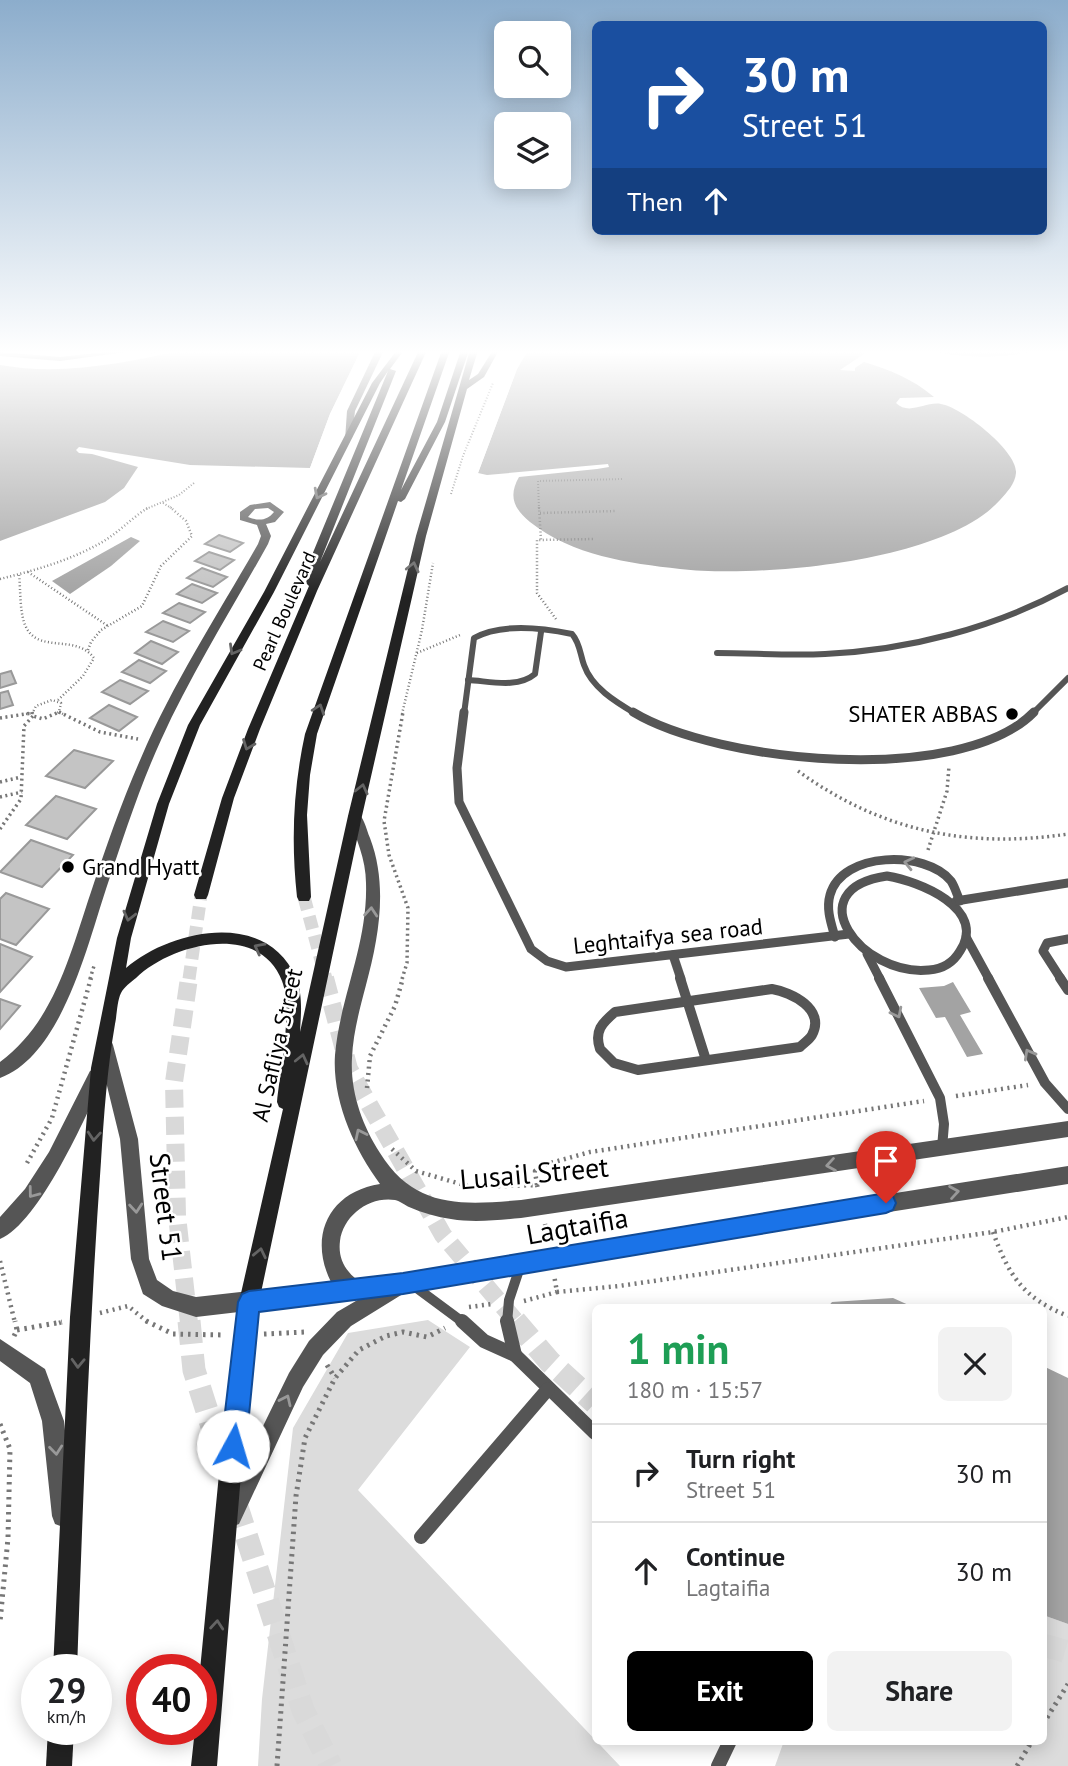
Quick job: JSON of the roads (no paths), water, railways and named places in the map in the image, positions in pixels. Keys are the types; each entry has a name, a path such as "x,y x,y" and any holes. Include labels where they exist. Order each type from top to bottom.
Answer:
{"street":[{"path":"348,438 349,432"},
{"path":"0,1230 34,1194 62,1150 99,1068 136,890 178,763 213,688 269,592 351,432"},
{"path":"312,591 314,564 367,432"},
{"name":"Pearl Boulevard","path":"201,895 228,798 312,591 385,432"},
{"path":"303,897 298,826 304,763 320,706 417,432"},
{"path":"376,548 436,432"},
{"name":"Al Safliya Street","path":"204,1766 249,1302 355,816 421,536 452,432"},
{"path":"0,1071 13,1064 42,1029 64,990 114,845 154,742 265,540 261,523"},
{"path":"352,1288 337,1274 330,1254 332,1233 341,1213 360,1198 398,1191 370,1153 346,1094 343,1060 346,1034 368,943 373,894 371,863 355,816"},
{"path":"113,991 130,972 151,957 175,945 199,939 224,937 246,941 265,950 280,964 290,981 292,1002 282,1149"},
{"name":"Street 51","path":"105,1045 129,1139 140,1259 150,1287 169,1299 196,1307 407,1283"},
{"path":"66,1654 80,1317 99,1068"},
{"name":"Lusail Street","path":"398,1191 412,1199 455,1210 506,1210 1068,1129"},
{"name":"Lagtaifia","path":"226,1529 296,1380 316,1348 344,1319 407,1283 1068,1175"},
{"path":"3,1350 38,1376 53,1421 70,1580"},
{"path":"58,1765 60,1745"}],"lane":[{"path":"717,653 840,653 959,633 1047,601 1068,588"},
{"name":"Leghtaifya sea road","path":"541,632 489,630 476,635 472,641 456,779 459,802 531,949 545,962 566,967 849,934"},
{"path":"468,680 520,682 531,678 535,674 541,632 559,632 576,636 590,675 607,694 633,712 668,729 708,742 777,754 902,760 950,753 990,741 1022,724 1068,678"},
{"path":"835,937 827,913 827,900 830,889 844,871 873,860 902,860 923,866 950,880 965,936 1045,1083 1068,1109"},
{"path":"942,1148 944,1124 940,1098 866,952 849,934 844,923 844,903 848,894 864,881 887,876 915,880 955,901 1068,883"},
{"path":"866,952 904,969 931,970 943,967 959,954 965,936"},
{"path":"1068,939 1048,943 1043,951 1068,990"},
{"path":"673,955 706,1060"},
{"path":"772,989 783,990 802,999 814,1016 813,1034 800,1047 627,1069 607,1059 597,1042 601,1024 615,1012 687,1001 772,989"},
{"path":"515,1355 505,1321 507,1306 521,1264"},
{"path":"407,1283 459,1318 484,1341 515,1355 592,1430"},
{"path":"421,1537 548,1389"},
{"path":"718,1766 728,1745"}],"tunnel":[{"path":"189,979 201,895"},
{"path":"304,897 326,979"},
{"path":"189,978 174,1082 177,1216 189,1323"},
{"path":"325,978 349,1069 443,1235 517,1323"},
{"path":"189,1321 194,1370 227,1474"},
{"path":"515,1321 550,1362 592,1400"},
{"path":"236,1504 303,1710 331,1766"},
{"path":"1047,1646 1068,1652"}],"place":[{"name":"SHATER ABBAS","path":"1012,714"},
{"name":"Grand Hyatt","path":"68,867"}]}
